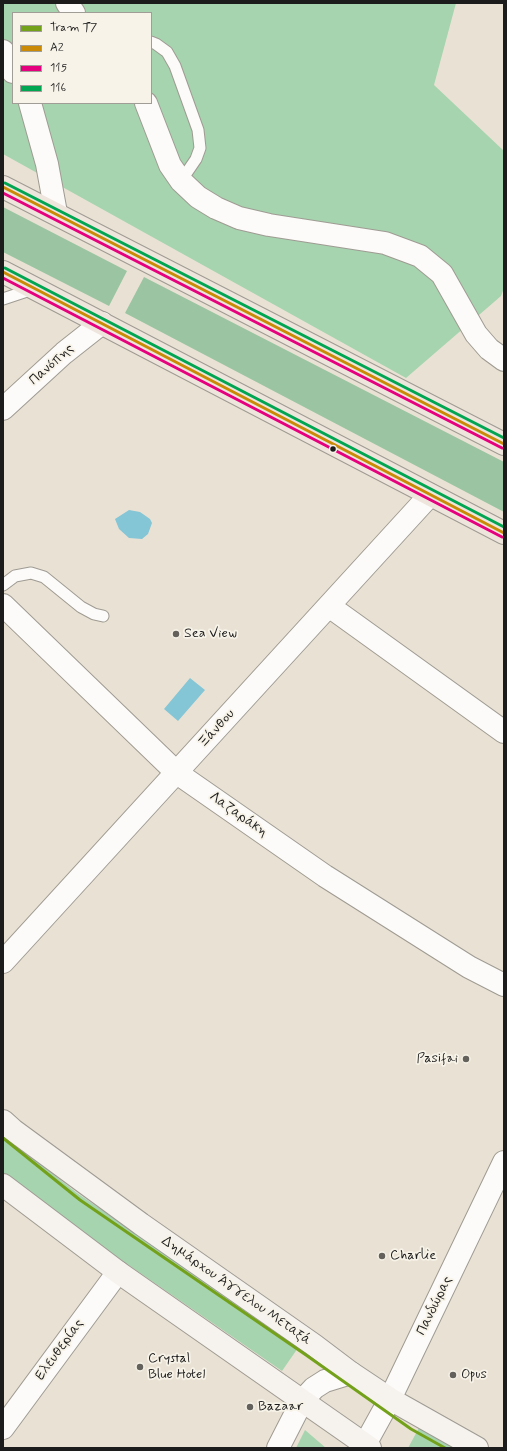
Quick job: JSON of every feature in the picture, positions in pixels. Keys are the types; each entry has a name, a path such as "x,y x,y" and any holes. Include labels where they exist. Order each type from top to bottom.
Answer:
{"highway":[{"path":"3,187 504,444"},
{"path":"3,272 504,533"}],"street":[{"path":"67,3 73,12"},
{"path":"3,51 12,70"},
{"path":"30,104 47,164 56,213"},
{"path":"146,104 170,165 181,181 198,197 216,208 239,218 269,225 385,243 420,256 442,274 476,334 490,349 504,360"},
{"name":"Πανόπης","path":"3,409 64,353 102,323"},
{"name":"Ξάνθου","path":"3,962 430,495"},
{"name":"Λαζαράκη","path":"3,605 177,773 325,876 469,967 504,985"},
{"path":"329,606 504,732"},
{"name":"Δημάρχου Άγγελου Μεταξά","path":"3,1121 13,1130 141,1224 314,1345 351,1373 390,1399 477,1448"},
{"name":"Πανδώρας","path":"366,1447 504,1162"},
{"path":"3,1186 118,1272 366,1447"},
{"name":"Ελευθερίας","path":"3,1428 118,1272"},
{"path":"278,1448 302,1401 314,1388 325,1381 351,1373"}],"lane":[{"path":"152,42 167,52 175,66 198,130 200,148 196,159 181,181"},
{"path":"3,299 36,288"},
{"path":"3,585 15,576 31,573 44,577 81,607 94,614 103,616"}],"green space":[{"path":"3,3 456,3 434,85 504,151 504,288 501,296 406,378 3,154"},
{"path":"3,207 127,271 109,306 3,252"},
{"path":"144,277 504,462 504,512 125,313"},
{"path":"3,1133 77,1193 300,1345 282,1371 101,1246 3,1173"},
{"path":"420,1426 457,1448 408,1448"},
{"path":"305,1430 326,1448 296,1448"}],"water":[{"path":"129,510 140,512 150,519 152,523 148,534 142,539 129,538 119,529 115,519"},
{"path":"190,678 205,690 178,721 164,709"}],"tram line":[{"name":"Τ7","path":"3,1138 80,1200 411,1429 445,1448"}],"transit line":[{"name":"116","path":"5,183 504,438"},
{"name":"Α2","path":"3,187 504,444"},
{"name":"115","path":"3,193 502,448"},
{"name":"116","path":"5,268 504,527"},
{"name":"Α2","path":"3,272 504,533"},
{"name":"115","path":"3,278 502,537"}],"place":[{"name":"Sea View","path":"176,634"},
{"name":"Pasifai","path":"466,1059"},
{"name":"Charlie","path":"382,1256"},
{"name":"Crystal Blue Hotel","path":"140,1367"},
{"name":"Opus","path":"453,1375"},
{"name":"Bazaar","path":"250,1407"}]}
